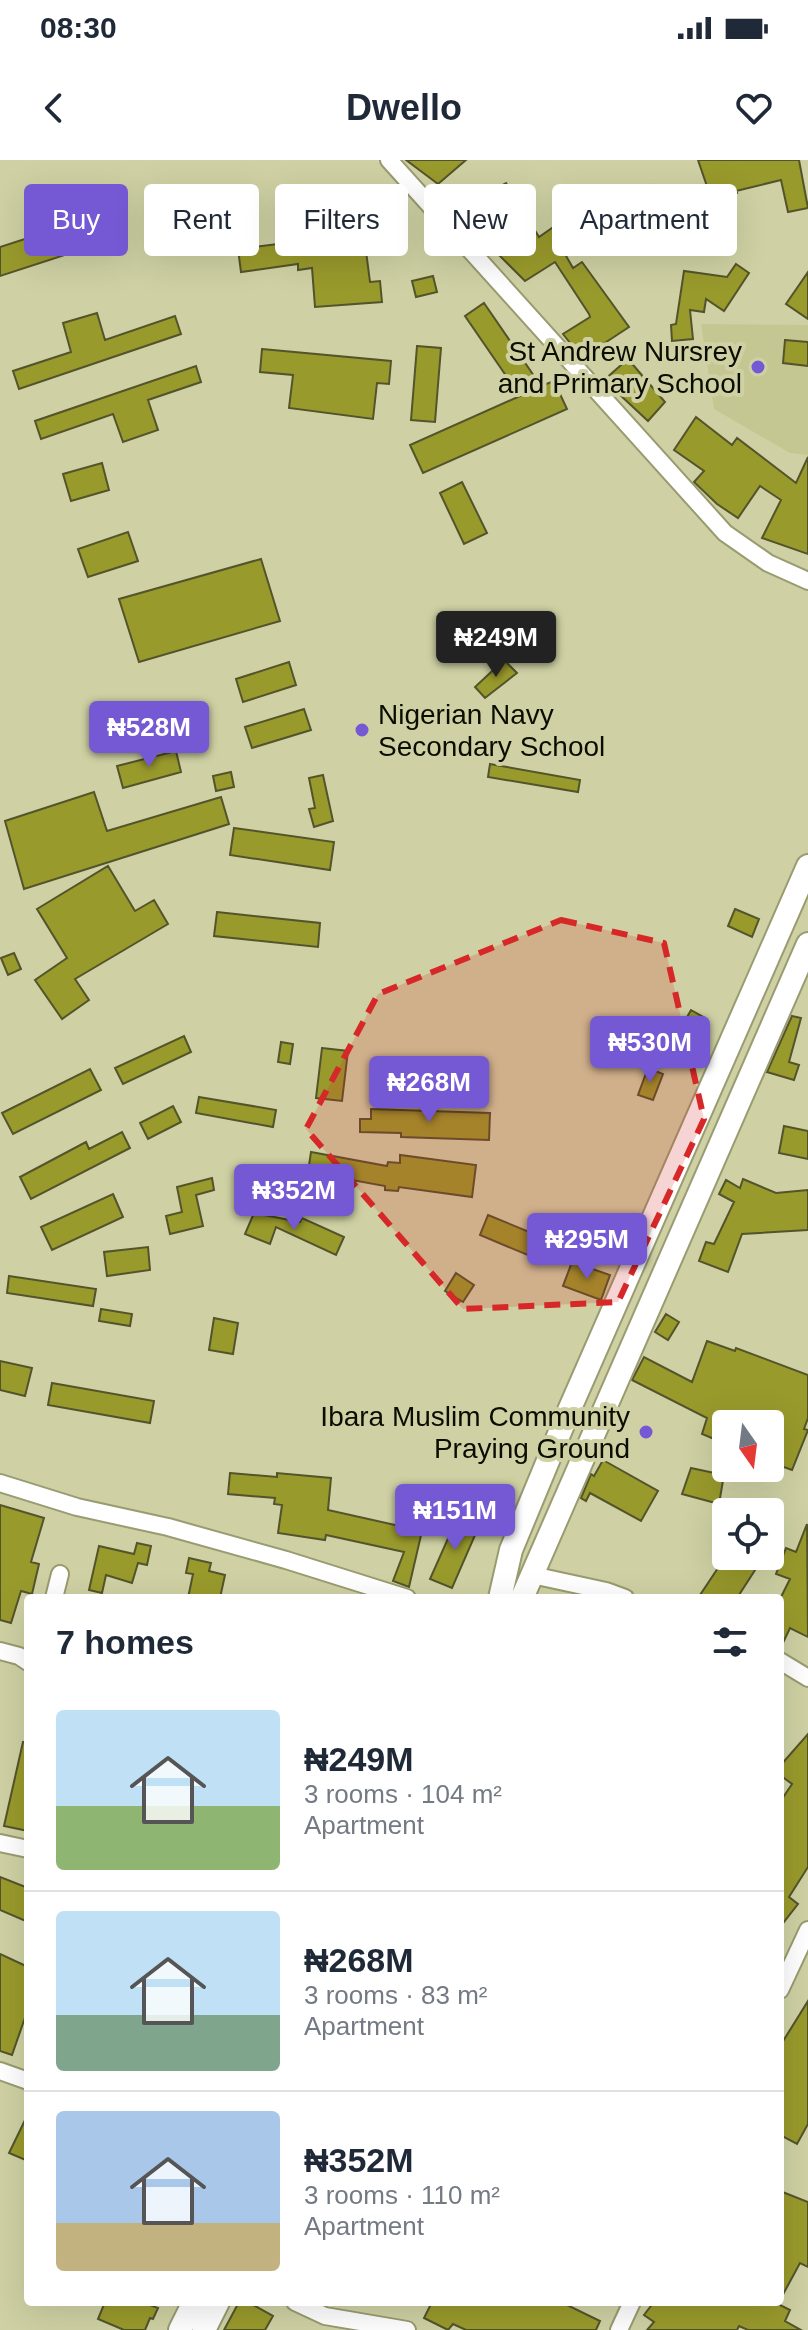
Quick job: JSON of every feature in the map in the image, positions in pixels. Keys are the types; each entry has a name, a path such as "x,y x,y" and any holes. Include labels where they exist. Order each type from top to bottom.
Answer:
{"main road":[{"path":"501,1594 511,1550 567,1415 808,866"},
{"path":"524,1594 808,944"},
{"path":"180,2330 192,2306"},
{"path":"204,2330 216,2306"}],"street":[{"path":"389,160 725,533 768,563 808,581"},
{"path":"0,1483 77,1507 168,1527 286,1560 394,1594"},
{"path":"55,1594 60,1574"},
{"path":"532,1575 614,1594"},
{"path":"0,1651 24,1659"},
{"path":"784,1663 808,1678"},
{"path":"0,1843 24,1848"},
{"path":"784,1982 807,1935"},
{"path":"0,2071 24,2080"},
{"path":"304,2306 325,2316 407,2330"},
{"path":"619,2330 630,2306"}],"highlighted area":[{"path":"561,920 664,943 704,1119 618,1302 463,1309 306,1129 378,994"}],"shaded area":[{"name":"St Andrew Nursrey and Primary School","path":"701,324 808,325 808,455 790,453 714,409"}],"building":[{"path":"406,160 466,160 438,184"},
{"path":"698,160 799,160 808,208 788,212 781,180 737,191 737,184 706,184"},
{"path":"552,228 552,256 566,256 573,268 582,262 629,327 582,358 563,334 590,317 555,262 525,281 500,256 536,256 536,232 539,237"},
{"path":"24,239 24,256 62,256 0,276 0,247"},
{"path":"275,244 275,256 367,256 370,282 380,281 382,302 315,307 312,268 298,270 298,264 241,272 239,256 259,256 259,246"},
{"path":"736,264 749,273 724,311 706,299 704,312 690,310 693,339 672,341 671,325 676,324 684,271 727,277"},
{"path":"808,272 808,319 786,304"},
{"path":"433,276 437,292 416,297 412,281"},
{"path":"484,303 541,386 554,381 567,409 423,473 410,445 520,396 465,316"},
{"path":"97,313 105,340 175,316 181,334 19,389 13,371 71,352 63,323"},
{"path":"785,340 808,342 808,366 783,363"},
{"path":"417,346 441,348 435,422 411,420"},
{"path":"262,349 391,361 389,384 377,383 373,419 289,408 293,375 260,372"},
{"path":"628,359 665,402 648,421 604,380"},
{"path":"196,366 201,382 148,400 158,430 123,442 113,414 41,439 35,421"},
{"path":"696,417 732,445 737,438 796,483 808,457 808,554 762,538 781,500 760,486 738,518 717,504 694,482 704,471 674,450"},
{"path":"102,463 109,490 71,501 63,474"},
{"path":"462,482 487,533 464,544 440,493"},
{"path":"128,532 138,561 88,577 78,549"},
{"path":"261,559 280,621 139,662 119,599"},
{"path":"504,660 517,673 485,698 475,687"},
{"path":"289,662 296,685 243,702 236,679"},
{"path":"161,703 167,722 111,741 104,722"},
{"path":"304,709 311,730 252,748 245,727"},
{"path":"176,751 181,772 123,788 117,766"},
{"path":"490,764 580,780 578,792 488,777"},
{"path":"231,772 234,787 216,791 213,776"},
{"path":"323,775 333,821 314,827 309,809 315,808 309,778"},
{"path":"94,792 107,831 221,797 229,824 24,889 5,821"},
{"path":"234,828 334,842 330,870 230,855"},
{"path":"108,866 135,911 154,900 168,924 75,979 89,1000 62,1019 35,980 67,958 37,909"},
{"path":"735,909 759,919 752,937 728,926"},
{"path":"217,912 320,923 318,947 214,936"},
{"path":"14,953 21,969 8,975 1,958"},
{"path":"691,1010 705,1018 696,1034 682,1026"},
{"path":"792,1016 801,1018 789,1062 799,1065 794,1080 767,1072"},
{"path":"184,1036 191,1052 123,1084 115,1068"},
{"path":"281,1042 293,1044 290,1064 278,1062"},
{"path":"322,1048 348,1051 342,1101 316,1098"},
{"path":"648,1068 663,1074 653,1100 638,1095"},
{"path":"90,1069 101,1090 13,1134 2,1113"},
{"path":"199,1097 276,1110 273,1127 196,1113"},
{"path":"173,1106 181,1122 148,1139 140,1123"},
{"path":"371,1109 490,1113 489,1140 401,1137 401,1133 360,1132 360,1119 371,1119"},
{"path":"784,1126 808,1131 808,1159 779,1153"},
{"path":"122,1132 130,1148 31,1199 20,1177 86,1142 89,1149"},
{"path":"311,1152 387,1166 388,1162 400,1163 400,1155 476,1165 472,1197 399,1187 398,1191 385,1190 385,1186 308,1172"},
{"path":"212,1178 214,1190 196,1195 203,1226 170,1234 166,1216 182,1212 177,1187"},
{"path":"743,1179 776,1193 808,1190 808,1230 742,1234 728,1272 699,1261 706,1242 714,1244 734,1202 719,1194 726,1180 740,1188"},
{"path":"113,1194 123,1217 52,1250 41,1227"},
{"path":"254,1213 300,1222 302,1218 344,1237 336,1255 276,1227 270,1244 245,1234"},
{"path":"488,1215 544,1238 535,1258 480,1235"},
{"path":"148,1247 150,1270 107,1276 104,1252"},
{"path":"572,1262 610,1275 601,1300 563,1286"},
{"path":"456,1273 474,1285 463,1302 445,1291"},
{"path":"9,1276 96,1289 93,1306 7,1293"},
{"path":"101,1309 132,1314 130,1326 99,1321"},
{"path":"666,1314 679,1322 668,1340 655,1332"},
{"path":"214,1318 238,1323 233,1354 209,1350"},
{"path":"707,1341 735,1351 736,1348 808,1375 808,1418 804,1429 808,1430 792,1470 784,1467 784,1410 712,1410 712,1438 702,1434 707,1418 632,1380 644,1357 692,1382"},
{"path":"0,1361 32,1368 25,1396 0,1390"},
{"path":"52,1383 154,1401 150,1423 48,1405"},
{"path":"603,1460 658,1491 641,1521 590,1493 586,1501 581,1498 591,1474 594,1476"},
{"path":"691,1468 712,1472 712,1482 723,1482 720,1498 712,1498 712,1502 682,1494"},
{"path":"230,1473 331,1478 328,1510 422,1531 409,1587 393,1581 404,1552 326,1535 325,1540 278,1533 282,1505 274,1504 275,1498 228,1494"},
{"path":"0,1505 44,1518 31,1562 39,1564 32,1594 21,1591 11,1623 0,1620"},
{"path":"458,1516 479,1526 452,1588 430,1579"},
{"path":"807,1524 808,1637 790,1628 784,1641 782,1594 790,1579 776,1574 778,1570 784,1570 786,1548 796,1552"},
{"path":"137,1543 151,1546 147,1565 138,1563 132,1583 106,1575 102,1593 89,1590 99,1546 134,1554"},
{"path":"189,1558 211,1563 209,1571 225,1575 221,1594 189,1594 193,1574 186,1573"},
{"path":"717,1570 755,1570 740,1594 701,1594"},
{"path":"808,1734 808,1867 789,1897 798,1904 784,1922 784,1796 792,1784 784,1778 784,1761"},
{"path":"23,1742 24,1742 24,1830 4,1826"},
{"path":"0,1877 24,1886 24,1920 0,1910"},
{"path":"0,1954 24,1965 24,2020 12,2055 0,2051"},
{"path":"808,2001 808,2124 797,2144 784,2137 784,2040"},
{"path":"24,2122 24,2159 9,2153"},
{"path":"784,2193 808,2202 808,2267 800,2263 784,2293"},
{"path":"103,2306 158,2308 145,2330 124,2330 98,2319"},
{"path":"237,2306 255,2306 273,2316 265,2330 224,2330"},
{"path":"430,2306 569,2306 600,2321 596,2330 466,2330 453,2324 448,2330 424,2318"},
{"path":"651,2306 782,2306 790,2310 785,2321 801,2330 748,2330 739,2326 737,2330 647,2330 654,2322 644,2315"}],"place":[{"name":"St Andrew Nursrey and Primary School","path":"758,367"},
{"name":"Nigerian Navy Secondary School","path":"362,730"},
{"name":"Ibara Muslim Community Praying Ground","path":"646,1432"}]}
